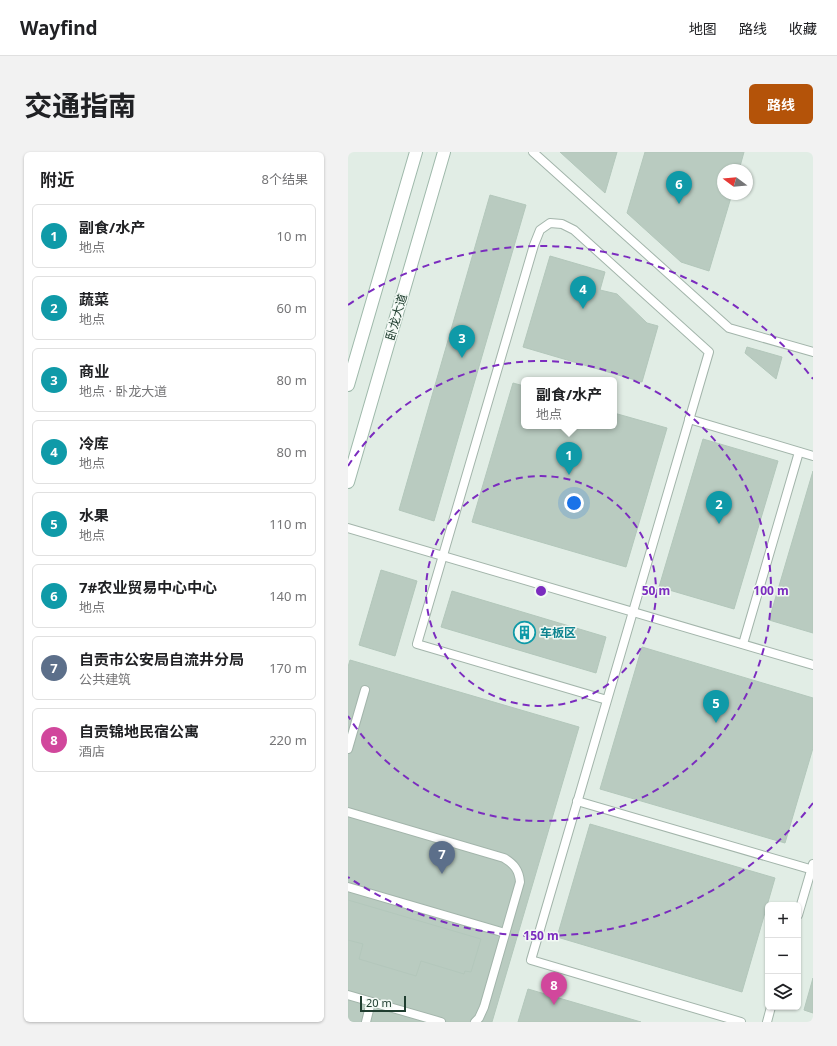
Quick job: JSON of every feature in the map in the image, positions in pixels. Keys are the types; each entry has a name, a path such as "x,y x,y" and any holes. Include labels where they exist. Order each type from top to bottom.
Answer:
{"main road":[{"path":"348,385 416,152"},
{"name":"卧龙大道","path":"348,482 444,152"}],"lane":[{"path":"533,152 729,328 813,352"},
{"path":"607,700 417,644 534,245 540,230 550,223 562,224 574,230 709,352 531,960 741,1022"},
{"path":"689,419 813,456"},
{"path":"743,644 800,452"},
{"path":"348,528 813,665"},
{"path":"348,749 365,690"},
{"path":"577,801 812,868 801,905"},
{"path":"348,812 499,856 511,862 517,868 520,882 484,1007 479,1018 475,1022"},
{"path":"348,887 505,933"},
{"path":"348,995 441,1022"},
{"path":"366,1022 371,1002"},
{"path":"767,1022 770,1010"}],"building":[{"path":"560,152 617,152 605,193"},
{"path":"645,152 744,152 741,164 717,164 717,200 730,200 709,271 681,262 627,213"},
{"path":"490,195 526,205 434,521 399,510"},
{"path":"550,256 605,272 600,290 617,294 647,323 658,326 642,382 523,347"},
{"path":"747,347 782,357 776,379 745,353"},
{"path":"513,383 521,385 521,429 617,429 617,414 667,428 626,567 472,522"},
{"path":"703,439 778,461 734,609 659,587"},
{"path":"813,471 813,633 769,620"},
{"path":"381,570 417,581 395,656 359,645"},
{"name":"车板区","path":"452,591 606,637 596,673 441,627"},
{"path":"642,647 813,698 813,748 785,843 600,789"},
{"path":"350,660 579,727 492,1022 348,1022 348,667"},
{"path":"590,824 775,878 768,902 765,902 765,913 742,992 557,937"},
{"path":"348,900 481,939 471,972 465,971 464,974 421,961 416,976 359,959 363,944 348,940"},
{"path":"813,978 813,1013 804,1010"},
{"path":"528,989 641,1022 518,1022"}],"place":[{"name":"7#农业贸易中心中心","path":"679,204"},
{"name":"冷库","path":"583,309"},
{"name":"商业","path":"462,358"},
{"name":"副食/水产","path":"569,475"},
{"name":"蔬菜","path":"719,524"},
{"name":"车板区","path":"524,632"},
{"name":"水果","path":"716,723"},
{"name":"自贡市公安局自流井分局","path":"442,874"},
{"name":"自贡锦地民宿公寓","path":"554,1005"}]}
